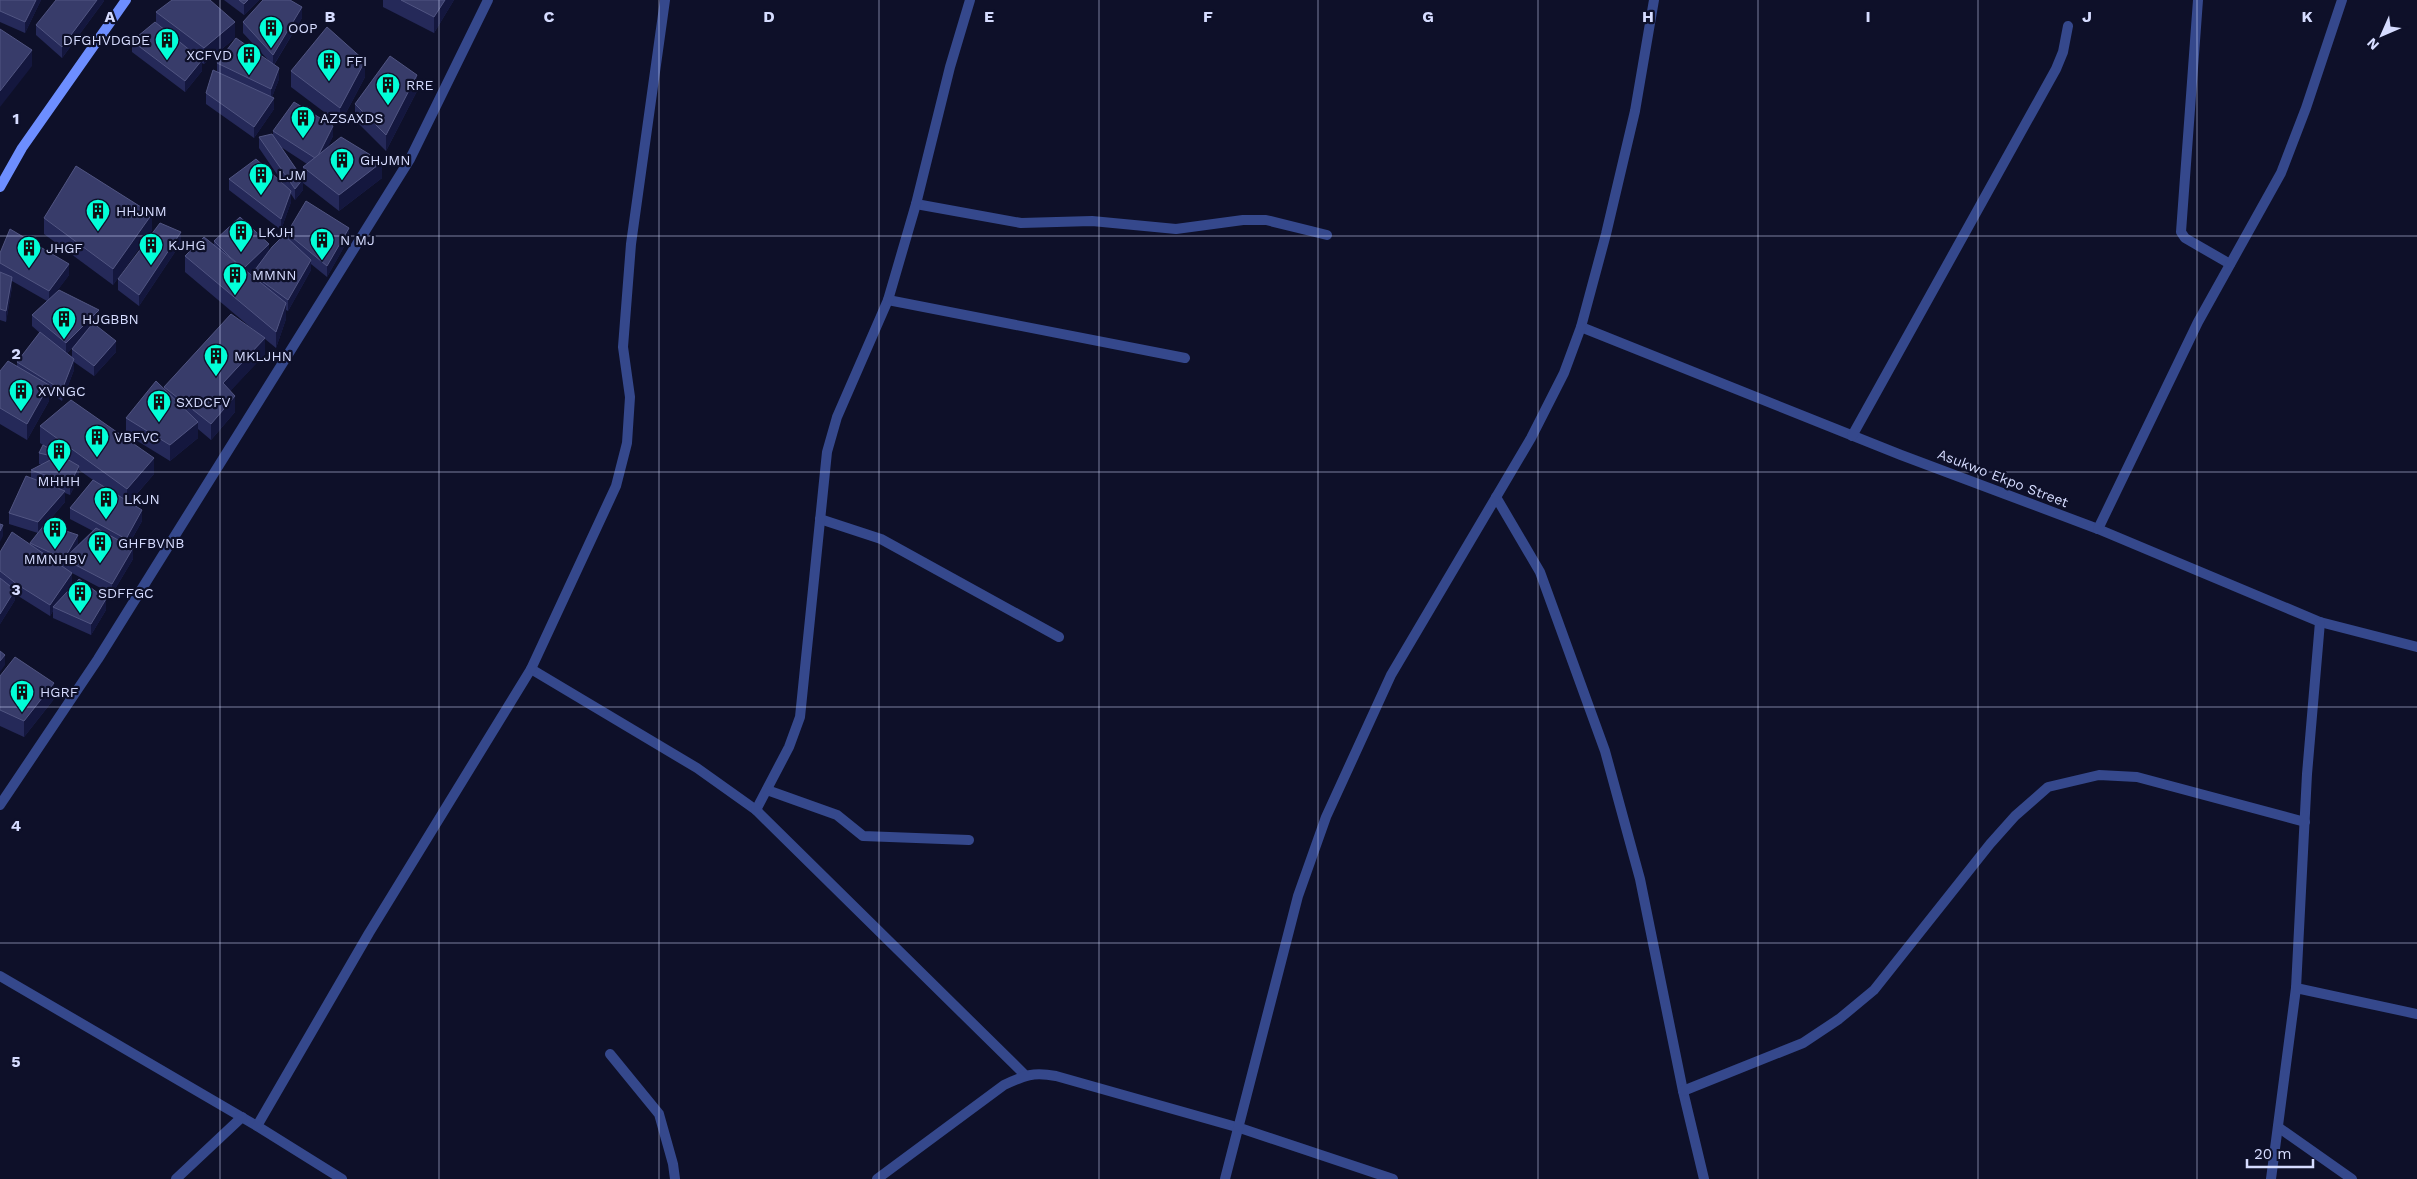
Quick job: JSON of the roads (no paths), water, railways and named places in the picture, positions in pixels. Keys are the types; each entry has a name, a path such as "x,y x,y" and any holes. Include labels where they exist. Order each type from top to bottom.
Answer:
{"main road":[{"path":"0,187 22,148 126,0"}],"street":[{"path":"0,805 98,659 410,159 488,0"},
{"path":"257,1126 369,933 531,669 616,486 628,443 630,397 623,347 626,291 665,0"},
{"path":"756,810 789,747 800,717 829,443 837,417 888,300 916,204 950,67 970,0"},
{"path":"1225,1179 1240,1128 1298,896 1326,817 1392,675 1552,398 1564,373 1581,327 1606,234 1635,111 1654,0"},
{"path":"2198,0 2181,232 2185,238 2230,264"},
{"path":"2098,529 2198,322 2281,173 2306,108 2342,0"},
{"path":"1852,436 2056,69 2063,52 2068,26"},
{"path":"916,204 1021,223 1092,221 1176,229 1244,220 1266,220 1327,235"},
{"path":"888,300 1185,358"},
{"name":"Asukwo Ekpo Street","path":"1581,327 1852,436 2098,529 2320,622 2417,647"},
{"path":"1496,496 1540,572 1605,751 1640,879 1683,1091 1704,1179"},
{"path":"820,519 881,539 1059,637"},
{"path":"2271,1179 2296,988 2304,822 2320,622"},
{"path":"531,669 696,768 756,810 1025,1075"},
{"path":"1683,1091 1803,1043 1839,1019 1874,990 1990,844 2015,816 2048,787 2099,775 2137,777 2304,822"},
{"path":"766,790 837,815 863,836 969,840"},
{"path":"0,976 242,1117 342,1179"},
{"path":"2296,988 2417,1014"},
{"path":"610,1054 659,1114 673,1164 675,1179"},
{"path":"877,1179 1004,1085 1025,1075 1038,1073 1056,1076 1240,1128 1393,1179"},
{"path":"176,1179 242,1117"},
{"path":"2278,1127 2352,1179"}],"place":[{"name":"OOP","path":"271,49"},
{"name":"DFGHVDGDE","path":"167,61"},
{"name":"XCFVD","path":"249,76"},
{"name":"FFI","path":"329,82"},
{"name":"RRE","path":"388,106"},
{"name":"AZSAXDS","path":"303,139"},
{"name":"GHJMN","path":"342,181"},
{"name":"LJM","path":"261,196"},
{"name":"HHJNM","path":"98,232"},
{"name":"LKJH","path":"241,253"},
{"name":"N MJ","path":"322,261"},
{"name":"KJHG","path":"151,266"},
{"name":"JHGF","path":"29,269"},
{"name":"MMNN","path":"235,296"},
{"name":"HJGBBN","path":"64,340"},
{"name":"MKLJHN","path":"216,377"},
{"name":"XVNGC","path":"21,412"},
{"name":"SXDCFV","path":"159,423"},
{"name":"VBFVC","path":"97,458"},
{"name":"MHHH","path":"59,472"},
{"name":"LKJN","path":"106,520"},
{"name":"MMNHBV","path":"55,550"},
{"name":"GHFBVNB","path":"100,564"},
{"name":"SDFFGC","path":"80,614"},
{"name":"HGRF","path":"22,713"}]}
